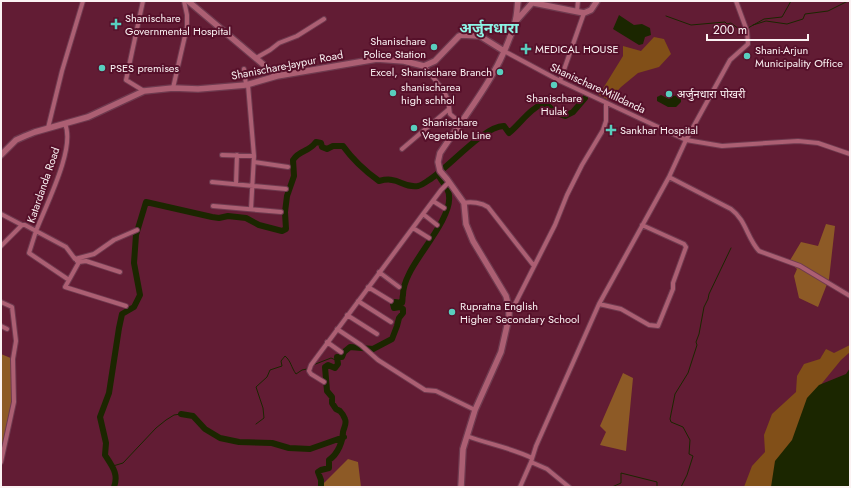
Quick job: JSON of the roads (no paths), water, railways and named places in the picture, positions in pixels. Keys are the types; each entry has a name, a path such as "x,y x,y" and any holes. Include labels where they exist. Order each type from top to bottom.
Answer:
{"street":[{"path":"48,128 62,71 83,1"},
{"path":"143,1 126,80 144,91"},
{"path":"173,88 187,27 187,16 184,1"},
{"path":"188,1 277,76"},
{"path":"461,487 463,449 475,410 501,352 509,317 509,308 506,296 473,242 466,224 464,203 446,185 440,172 439,157 440,153 460,122 482,94 499,63 515,22 518,1"},
{"path":"577,11 578,1"},
{"path":"515,22 530,5 534,3 584,13 591,10 596,1"},
{"path":"520,487 532,460 536,446 599,304 670,177 686,140 730,60 748,44 747,31 736,1"},
{"path":"560,81 584,13"},
{"path":"256,58 279,43 297,36 324,19"},
{"path":"460,122 450,114 448,100 444,91 424,66 435,62 459,36 462,35 480,36 504,51"},
{"name":"Shanischare-Milldanda","path":"504,51 560,81 686,140 722,146 798,141 818,143 850,154"},
{"name":"Shanischare-Jaypur Road","path":"1,154 20,138 103,110 144,91 173,88 198,89 247,85 277,76 377,59 404,61 424,66"},
{"path":"244,69 254,156 251,209"},
{"path":"509,308 514,306 555,225 582,165 603,130 606,121 606,103"},
{"path":"402,149 449,109"},
{"name":"Katardanda Road","path":"1,246 22,225 36,231 64,159 67,142 67,128 65,124"},
{"path":"222,155 254,156"},
{"path":"236,184 237,155"},
{"path":"254,162 288,167"},
{"path":"670,177 731,209 737,214 755,247 759,251 800,266 850,296"},
{"path":"212,182 286,189"},
{"path":"324,382 311,374 309,368 347,314 446,185"},
{"path":"433,200 444,208"},
{"path":"464,203 467,202 488,207 496,216 506,233 534,266"},
{"path":"213,206 281,212"},
{"path":"1,214 22,225"},
{"path":"423,214 438,225"},
{"path":"599,304 621,309 649,325 658,326 673,289 673,283 686,247 684,244 642,225"},
{"path":"412,228 429,238"},
{"path":"126,306 65,287 77,261 94,254 114,240 137,230"},
{"path":"69,280 30,253 36,231 66,247 77,261"},
{"path":"77,261 86,261 120,272"},
{"path":"379,272 399,286"},
{"path":"368,287 391,301"},
{"path":"358,300 391,322"},
{"path":"1,302 12,307 16,340 12,359 14,402 1,462"},
{"path":"347,314 377,334"},
{"path":"1,326 7,330"},
{"path":"337,329 361,345 378,360 425,390 436,392 475,410"},
{"path":"327,342 341,352"},
{"path":"467,436 518,451 547,469 569,487"}],"waterway":[{"path":"748,28 764,19 782,17 791,1"},
{"path":"753,25 766,21 787,24 803,19 805,14 828,11 848,1"},
{"path":"666,16 691,25 725,22 727,24 731,23 743,32 744,31"},
{"path":"114,487 116,478 105,455 106,443 100,417 109,393 122,314 134,307 140,295 134,263 136,235 146,202 212,217 219,218 228,216 246,218 259,225 282,231 286,229 285,212 287,196 294,176 293,160 298,154 310,148 316,142 321,143 322,147 327,149 333,146 343,146 360,165 379,181 390,180 410,186 418,186 437,174 487,132 504,126 509,133 530,112 545,103 556,113 565,116 573,112 585,98"},
{"path":"321,487 321,480 318,472 329,468 329,460 339,447 346,422 340,411 336,409 332,403 332,397 327,391 325,367 328,365 335,368 338,364 337,357 342,357 344,352 350,347 373,349 392,339 399,318 403,313 403,309 400,307 394,308 393,304 395,302 402,303 404,287 408,276 440,225 449,205 448,190 438,174"},
{"path":"681,487 687,475 693,456 689,454 690,440 683,427 671,422 670,419 675,394 688,373 697,345 696,342 704,307 731,248"},
{"path":"256,424 264,418 263,408 256,387 267,377 270,370 282,366 281,361 285,356 289,360 296,374 307,369"},
{"path":"313,365 331,358 338,361"},
{"path":"114,468 113,466 123,463 156,428 174,415 181,414"},
{"path":"181,414 193,416 205,429 220,438 239,442 272,443 289,448 310,449 344,437"},
{"path":"612,487 621,483 621,473 657,482 657,487"}],"place":[{"name":"Shanischare Governmental Hospital","path":"116,24"},
{"name":"Shanischare Police Station","path":"434,47"},
{"name":"MEDICAL HOUSE","path":"526,49"},
{"name":"Shani-Arjun Municipality Office","path":"747,56"},
{"name":"PSES premises","path":"102,68"},
{"name":"Excel, Shanischare Branch","path":"500,72"},
{"name":"Shanischare Hulak","path":"554,85"},
{"name":"shanischarea high schhol","path":"393,93"},
{"name":"अर्जुनधारा पोखरी","path":"669,94"},
{"name":"Shanischare Vegetable Line","path":"414,128"},
{"name":"Sankhar Hospital","path":"611,130"},
{"name":"Rupratna English Higher Secondary School","path":"452,312"}],"district":[{"name":"अर्जुनधारा","path":"489,28"}]}
